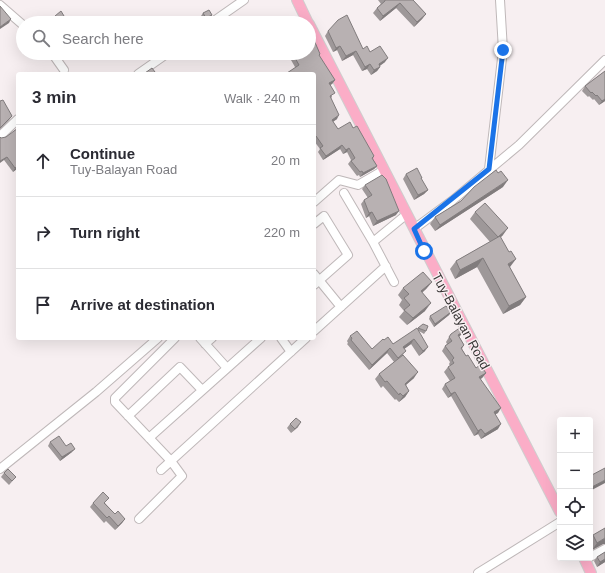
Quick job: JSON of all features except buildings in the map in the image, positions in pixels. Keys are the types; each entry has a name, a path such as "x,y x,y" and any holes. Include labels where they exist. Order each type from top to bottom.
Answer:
{"main road":[{"name":"Tuy-Balayan Road","path":"297,0 305,16"},
{"name":"Tuy-Balayan Road","path":"316,38 557,506"},
{"path":"588,561 591,573"}],"street":[{"path":"221,16 244,0"},
{"path":"489,169 503,50 500,0"},
{"path":"0,5 16,19"},
{"path":"56,60 63,72"},
{"path":"141,72 158,60"},
{"path":"414,229 518,144 605,60"},
{"path":"0,136 16,121"},
{"path":"316,200 339,180 358,185 384,170"},
{"path":"344,193 373,242 394,282"},
{"path":"373,242 406,214"},
{"path":"316,222 324,216 348,255 316,280 341,307"},
{"path":"316,329 386,266"},
{"path":"0,469 96,392 156,340"},
{"path":"139,519 182,476 171,461 115,402 116,395 173,340"},
{"path":"149,438 259,340"},
{"path":"282,340 291,352"},
{"path":"161,470 304,340"},
{"path":"202,341 227,368"},
{"path":"128,416 180,367 202,390"},
{"path":"478,573 557,524"},
{"path":"593,555 605,549"}],"route":[{"path":"424,251 414,229 453,200 489,169 503,50"}]}
